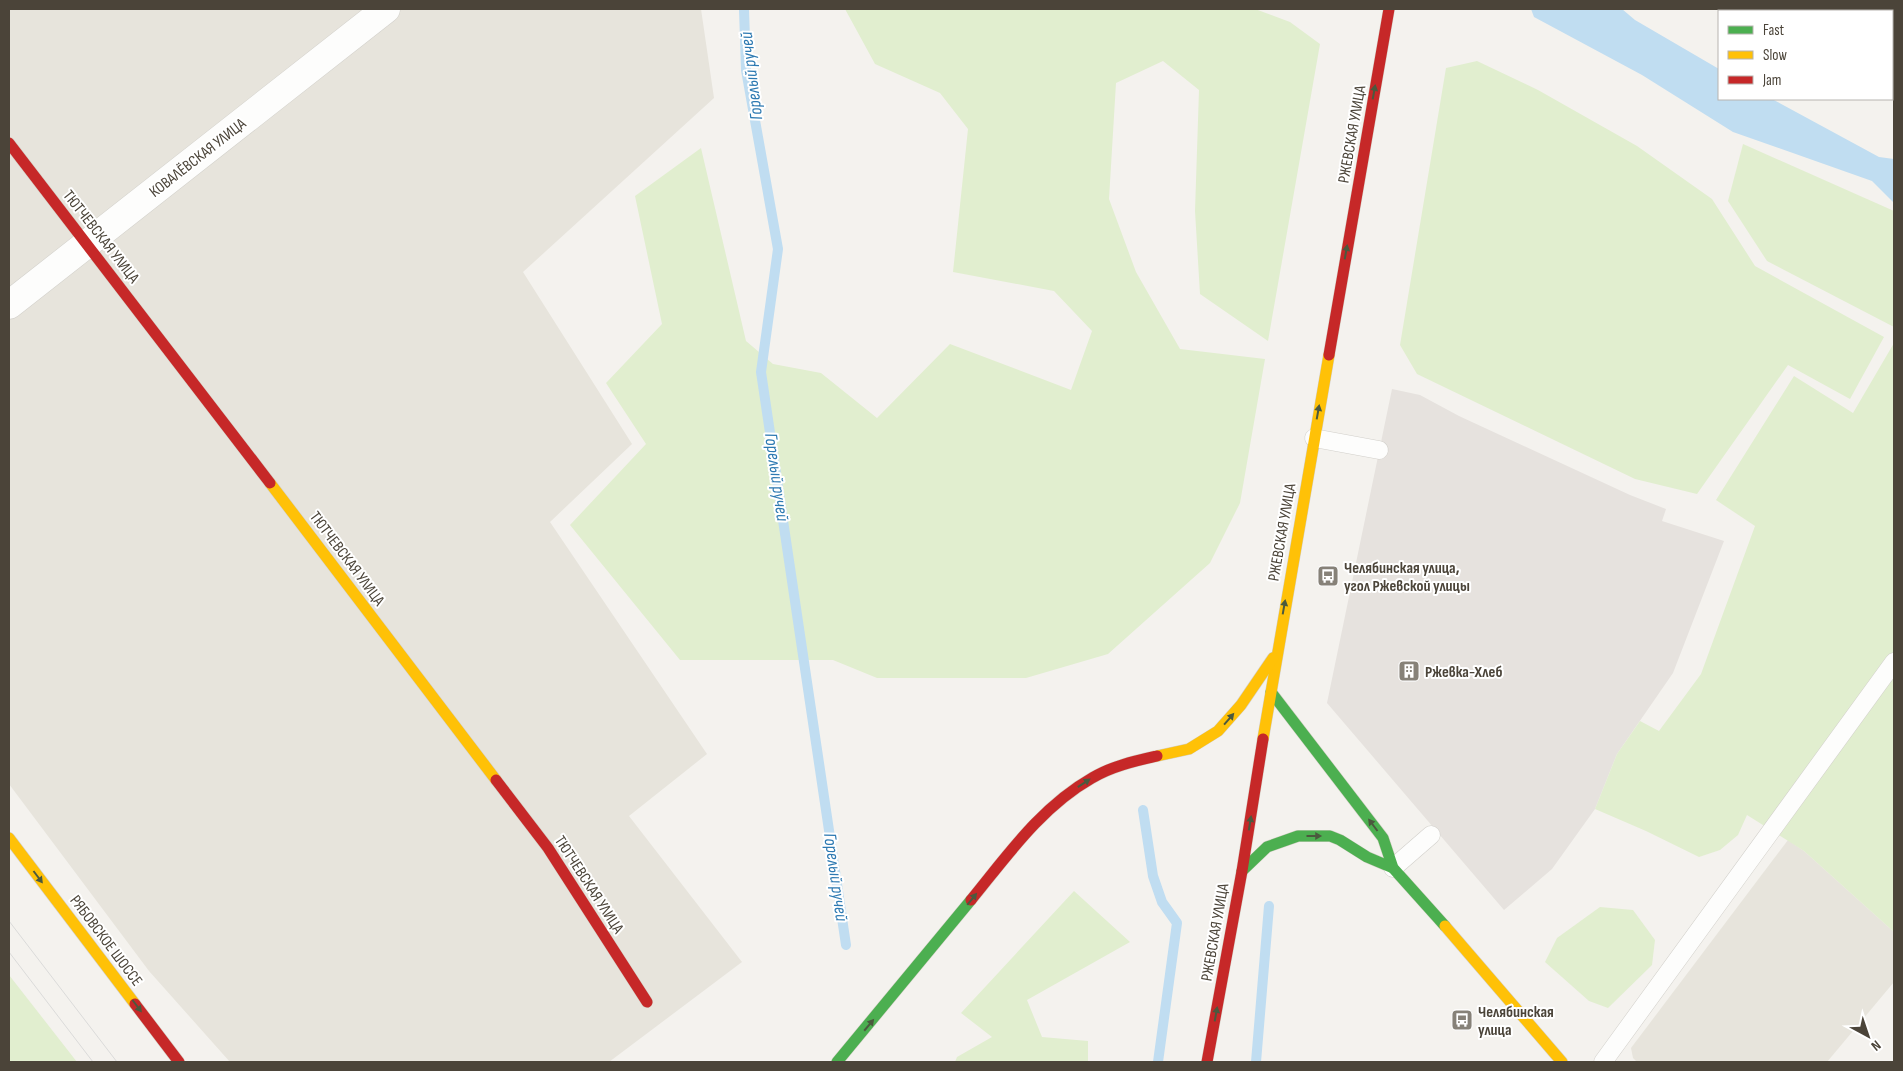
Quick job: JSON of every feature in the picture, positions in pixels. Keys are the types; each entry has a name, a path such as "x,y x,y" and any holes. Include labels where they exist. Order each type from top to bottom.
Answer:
{"main road":[{"name":"РЖЕВСКАЯ УЛИЦА","path":"1207,1062 1242,871 1276,655 1389,9"},
{"name":"ТЮТЧЕВСКАЯ УЛИЦА","path":"9,143 548,848 647,1002"},
{"path":"837,1062 1031,827 1059,800 1092,777 1129,762 1189,749 1218,731 1241,705 1276,655"},
{"path":"1271,692 1383,838 1393,868 1562,1062"},
{"path":"1242,871 1267,847 1298,836 1330,836 1367,857 1393,868"},
{"name":"РЯБОВСКОЕ ШОССЕ","path":"9,838 179,1062"}],"street":[{"name":"КОВАЛЁВСКАЯ УЛИЦА","path":"9,305 386,9"}],"lane":[{"path":"1314,438 1379,450"},
{"path":"1603,1062 1894,662"},
{"path":"1393,868 1431,835"}],"shaded area":[{"path":"9,9 701,9 714,98 523,272 632,444 550,522 707,754 629,816 742,962 609,1062 230,1062 149,971 9,784"},
{"path":"1392,389 1420,395 1459,416 1630,495 1666,509 1662,521 1724,541 1673,673 1617,754 1595,809 1552,869 1504,910 1327,703"},
{"path":"1788,840 1804,851 1894,932 1894,982 1827,1062 1637,1062 1633,1058 1631,1048"}],"green space":[{"path":"845,9 1255,9 1290,22 1320,44 1268,341 1200,294 1195,211 1199,90 1163,61 1116,83 1109,199 1136,272 1180,349 1265,359 1240,503 1210,563 1108,654 1026,678 877,678 833,660 680,660 570,525 646,444 606,383 662,324 635,196 701,148 746,341 773,364 821,373 877,418 950,344 1071,390 1092,331 1054,291 953,272 968,129 940,93 875,64"},
{"path":"1776,9 1894,9 1894,63 1893,10"},
{"path":"1477,61 1538,90 1637,146 1712,199 1755,266 1884,337 1850,399 1788,365 1697,494 1635,479 1417,374 1400,345 1446,68"},
{"path":"1743,144 1894,211 1894,327 1767,261 1728,201"},
{"path":"1894,343 1894,932 1804,851 1747,815 1738,835 1720,850 1699,857 1595,809 1617,754 1640,721 1659,731 1701,674 1755,526 1716,500 1794,376 1853,413"},
{"path":"1074,891 1130,942 1027,1000 1042,1037 1088,1041 1088,1062 955,1062 957,1057 992,1037 961,1013"},
{"path":"1600,907 1633,910 1655,940 1652,965 1608,1008 1589,1001 1545,962 1557,938"},
{"path":"9,975 77,1062 9,1062"}],"water":[{"path":"1531,9 1622,9 1635,20 1718,68 1718,100 1774,100 1879,157 1894,159 1894,203 1872,181 1733,132 1642,75 1534,17"}],"waterway":[{"name":"Горелый ручей","path":"744,9 746,70 778,249 761,372 846,945"},
{"path":"1143,810 1153,876 1162,902 1177,923 1158,1062"},
{"path":"1256,1062 1269,906"}],"tram line":[{"path":"9,921 117,1062"},
{"path":"9,952 93,1062"}],"traffic: fast":[{"path":"1271,692 1383,838 1393,868 1445,926"},
{"path":"1242,871 1267,847 1298,836 1330,836 1367,857 1393,868"},
{"path":"837,1062 971,900"}],"traffic: slow":[{"path":"1263,739 1329,355"},
{"path":"270,483 496,780"},
{"path":"1157,756 1189,749 1218,731 1241,705 1273,658"},
{"path":"9,838 135,1004"},
{"path":"1445,926 1562,1062"}],"traffic: jam":[{"path":"1329,355 1389,9"},
{"path":"9,143 270,483"},
{"path":"1207,1062 1242,871 1263,739"},
{"path":"971,900 1026,833 1057,803 1092,778 1108,770 1157,756"},
{"path":"496,780 548,848 647,1002"},
{"path":"135,1004 179,1062"}],"place":[{"name":"Челябинская улица, угол Ржевской улицы","path":"1328,576"},
{"name":"Ржевка-Хлеб","path":"1409,671"},
{"name":"Челябинская улица","path":"1462,1020"}]}
